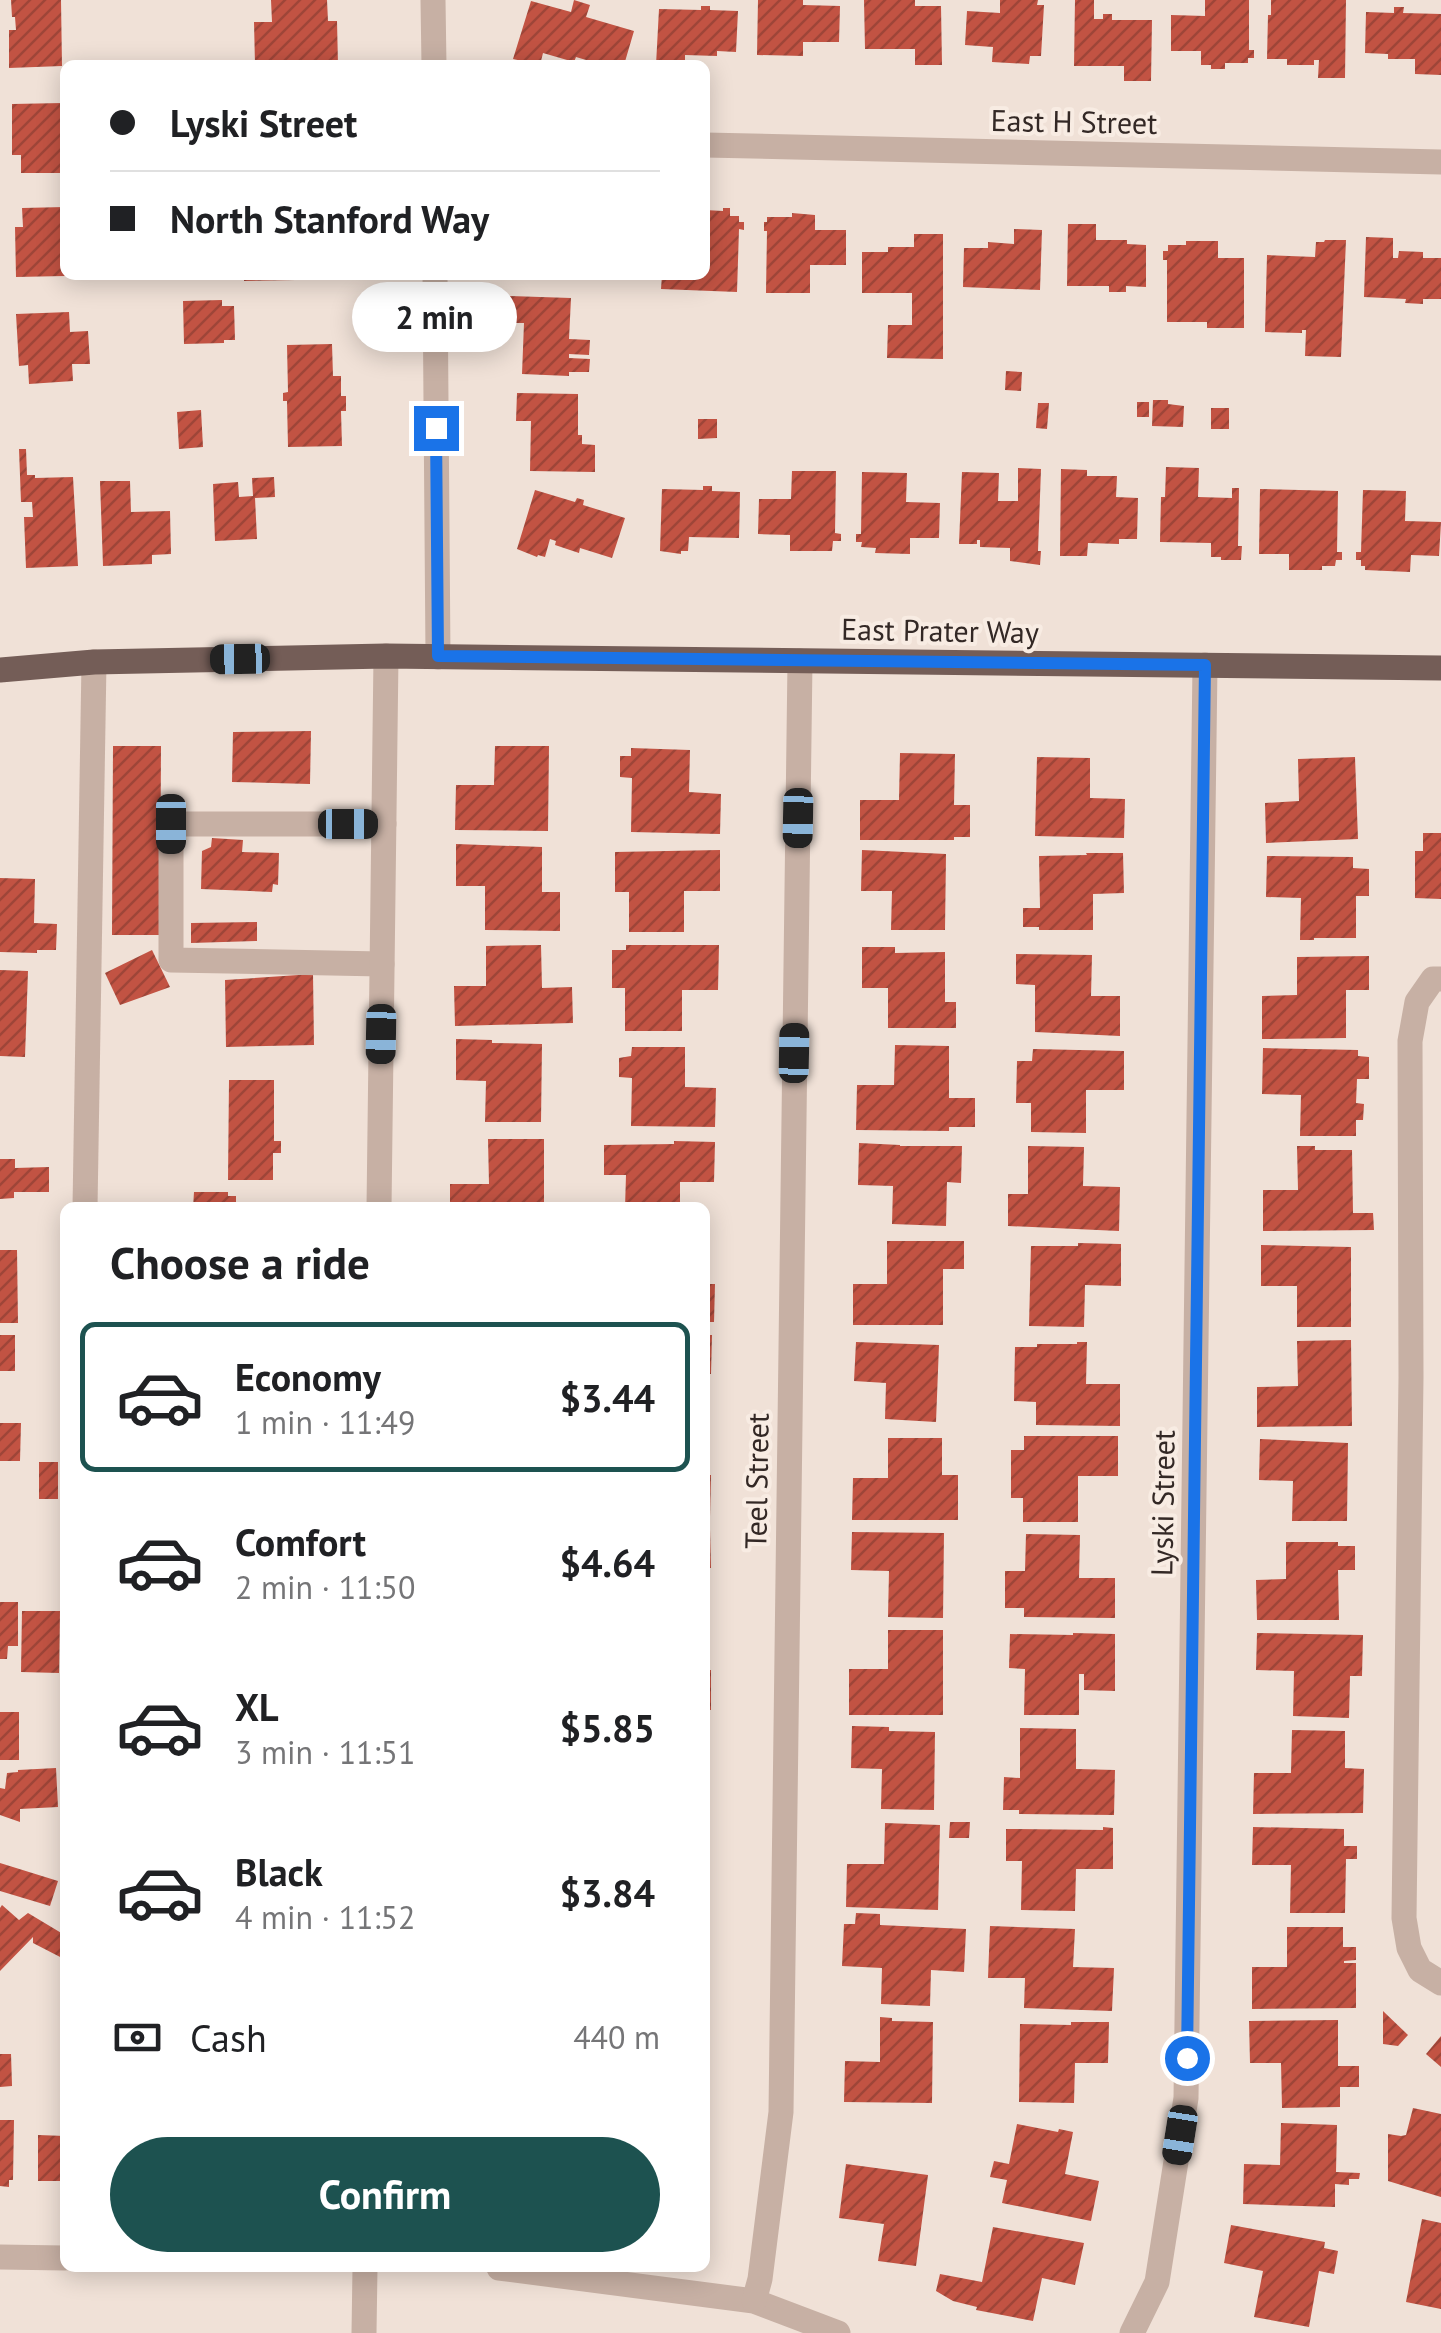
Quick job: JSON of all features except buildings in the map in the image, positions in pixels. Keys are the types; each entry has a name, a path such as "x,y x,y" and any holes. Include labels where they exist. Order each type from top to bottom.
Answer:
{"main road":[{"name":"East Prater Way","path":"0,670 94,662 386,656 1441,668"}],"street":[{"path":"433,0 434,60"},
{"name":"East H Street","path":"710,145 1441,162"},
{"path":"435,280 438,656"},
{"path":"379,1202 386,656"},
{"name":"Teel Street","path":"754,2301 760,2280 780,2112 800,661"},
{"path":"85,1202 94,662"},
{"name":"Lyski Street","path":"1132,2333 1156,2282 1186,2098 1205,665"},
{"path":"382,964 171,960 171,824 384,824"},
{"path":"1441,979 1433,979 1417,1002 1410,1041 1411,1377 1404,1918 1409,1948 1420,1970 1441,1983"},
{"path":"0,2257 60,2258"},
{"path":"364,2333 365,2272"},
{"path":"530,2272 754,2301 838,2333"}],"route":[{"path":"436,428 438,656 1205,665 1187,2058"}]}
